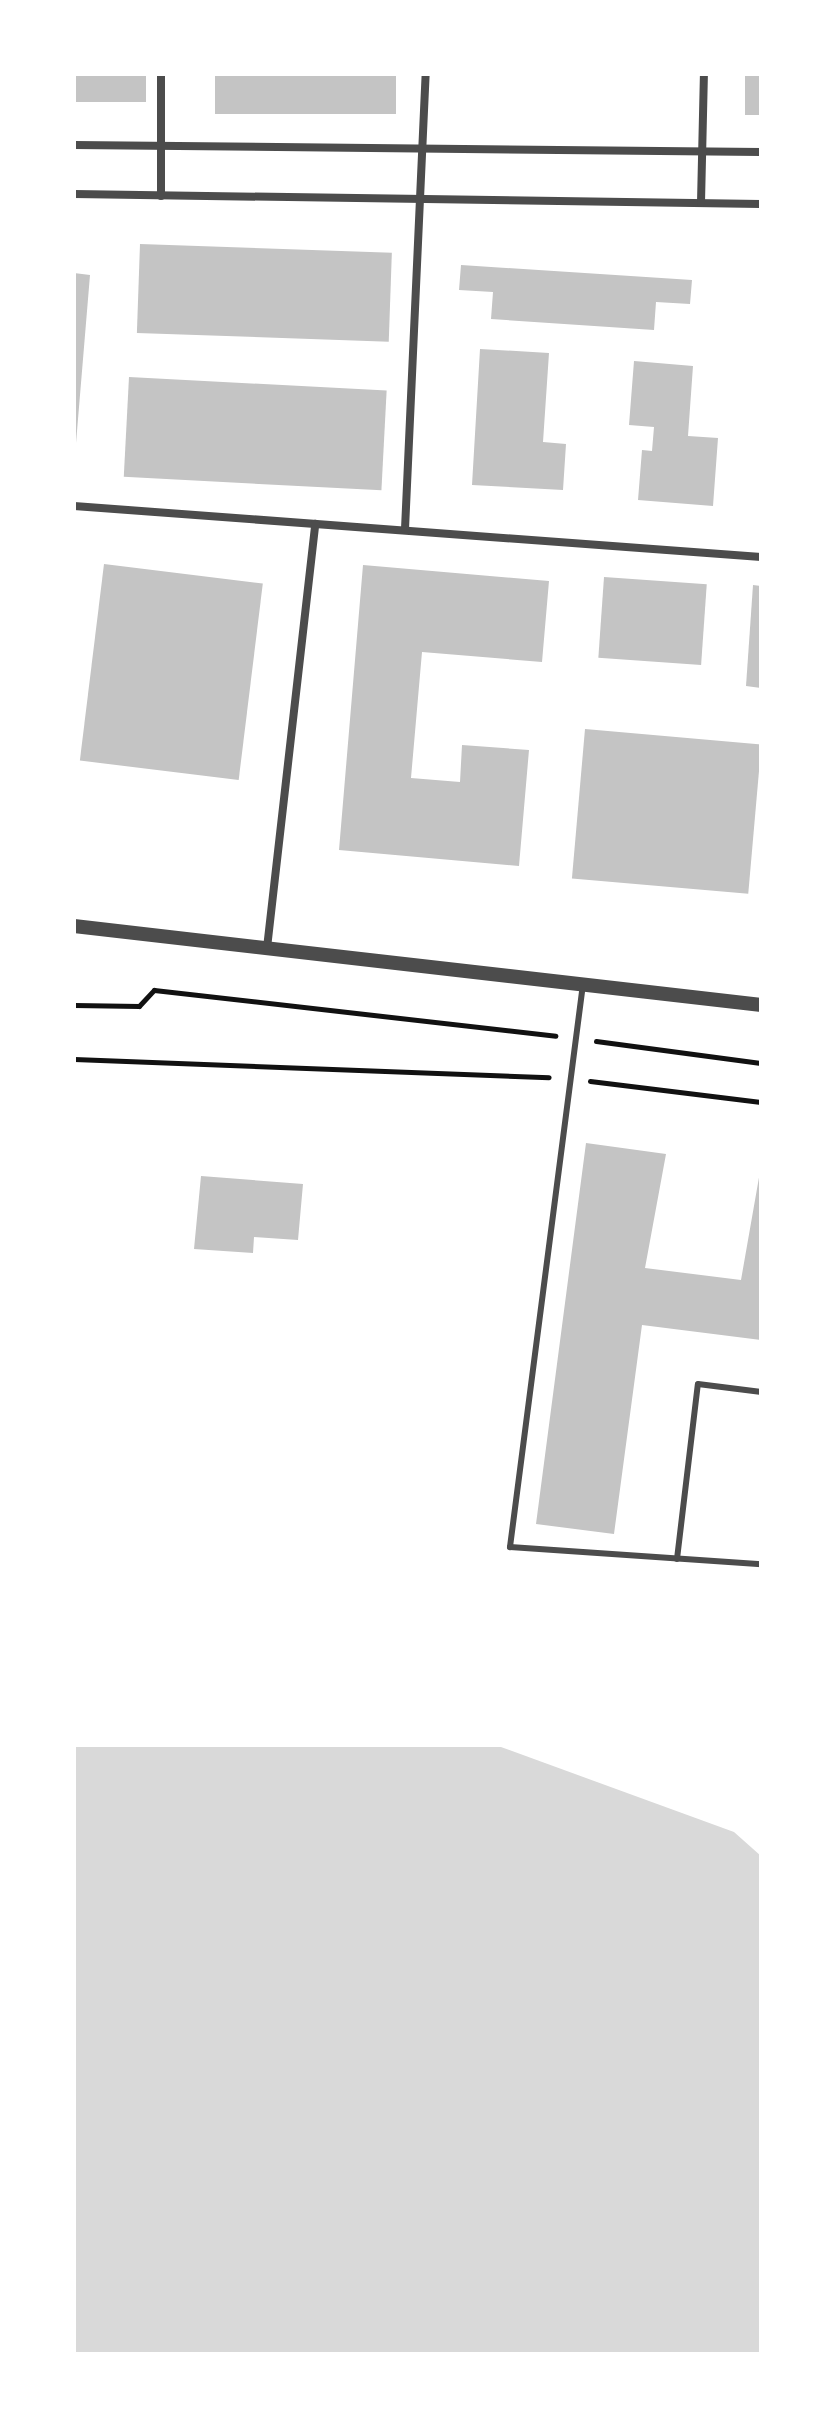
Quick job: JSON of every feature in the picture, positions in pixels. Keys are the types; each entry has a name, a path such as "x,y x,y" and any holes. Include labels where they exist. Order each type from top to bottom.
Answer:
{"street":[{"path":"161,74 161,196"},
{"path":"405,529 426,74"},
{"path":"701,203 704,74"},
{"path":"74,145 761,152"},
{"path":"74,194 761,204"},
{"path":"74,506 761,557"},
{"path":"267,948 315,524"},
{"path":"74,926 761,1005"}],"lane":[{"path":"583,984 510,1547 761,1564"},
{"path":"677,1559 698,1384 761,1392"}],"path":[{"path":"74,1005 139,1006 154,990 761,1063"},
{"path":"74,1059 570,1078 761,1102"}],"shaded area":[{"path":"74,1747 501,1747 734,1832 761,1856 761,2354 74,2354"}],"building":[{"path":"74,74 146,74 146,102 74,102"},
{"path":"215,74 396,74 396,114 215,114"},
{"path":"745,74 761,74 761,115 745,115"},
{"path":"140,244 392,253 389,342 137,333"},
{"path":"461,265 692,280 690,304 656,302 654,330 491,319 493,292 459,290"},
{"path":"74,273 90,275 76,443 74,443"},
{"path":"480,349 549,353 543,442 566,444 563,490 472,485"},
{"path":"634,361 693,366 688,436 718,438 713,506 638,500 642,450 652,451 654,427 629,425"},
{"path":"129,377 387,391 381,490 124,477"},
{"path":"104,564 263,583 239,780 80,761"},
{"path":"363,565 549,581 542,662 422,652 411,778 460,782 462,745 529,750 519,866 339,850"},
{"path":"604,577 707,584 701,665 598,658"},
{"path":"753,585 761,586 761,688 746,686"},
{"path":"585,729 761,744 748,894 572,878"},
{"path":"586,1143 666,1154 645,1268 741,1280 761,1166 761,1340 642,1325 614,1534 536,1524"},
{"path":"201,1176 303,1184 298,1240 254,1237 253,1253 194,1249"}]}
